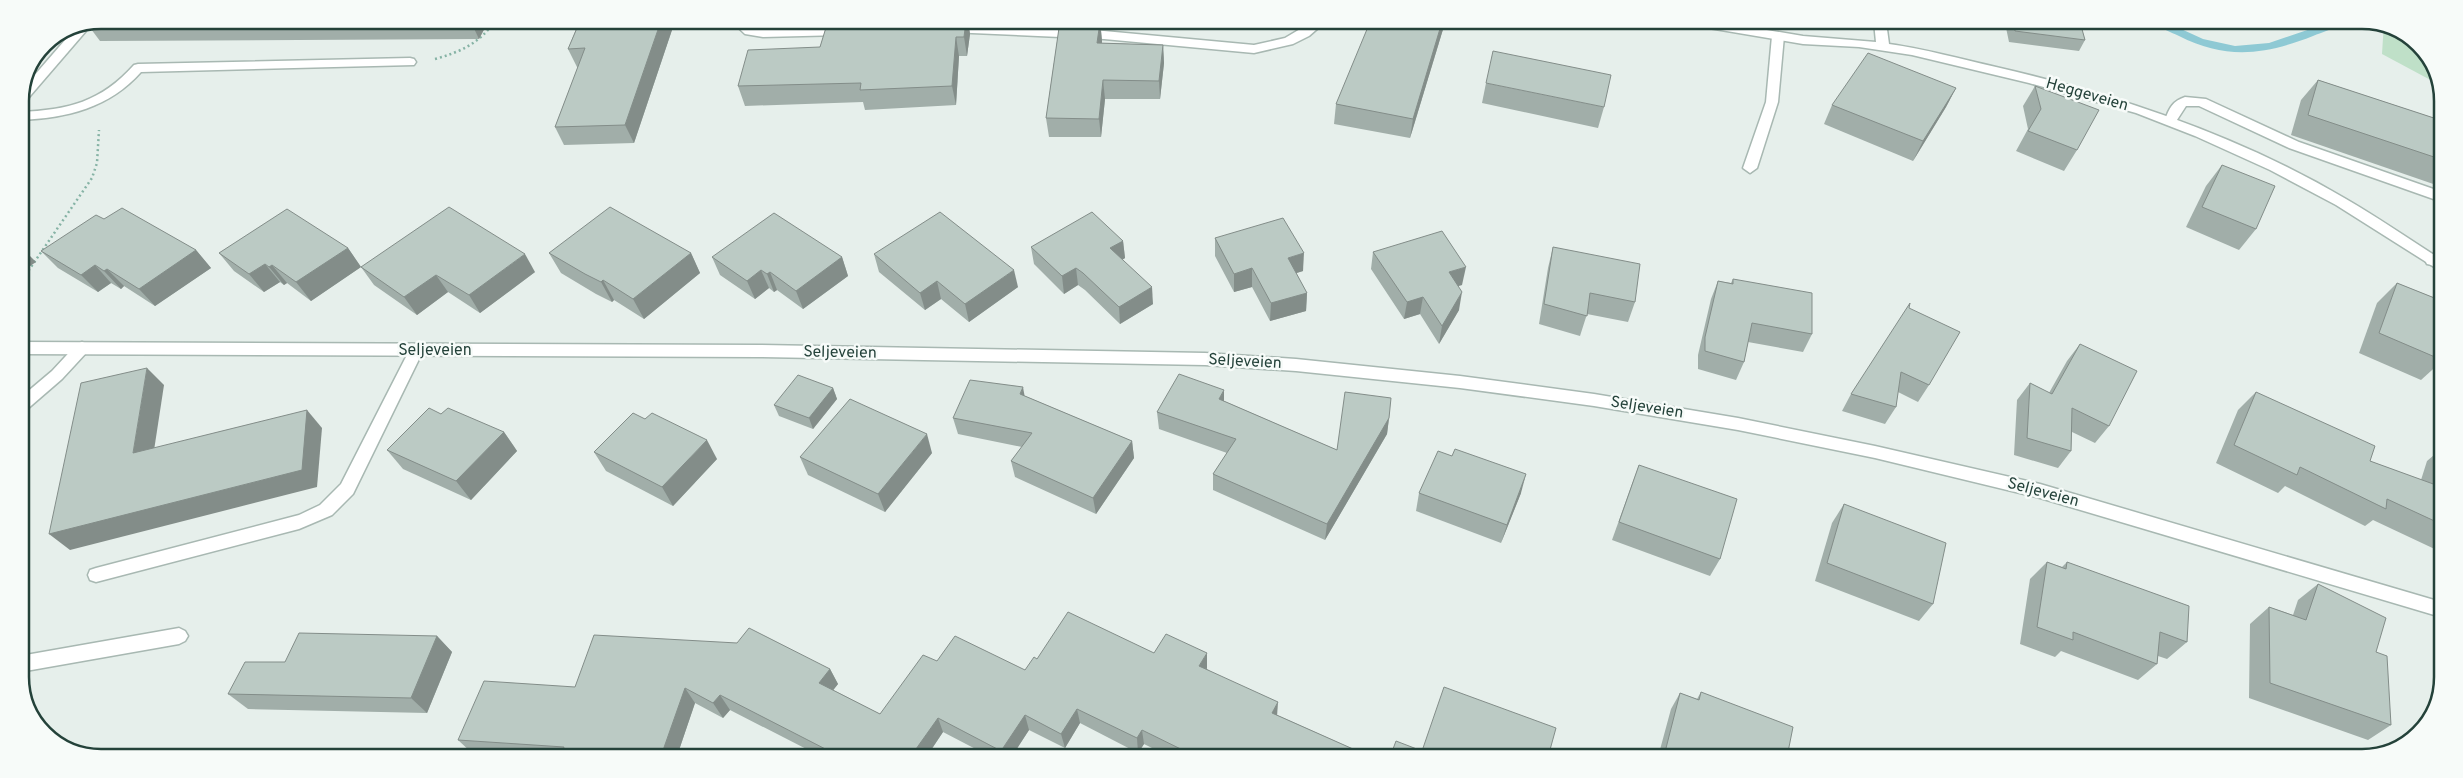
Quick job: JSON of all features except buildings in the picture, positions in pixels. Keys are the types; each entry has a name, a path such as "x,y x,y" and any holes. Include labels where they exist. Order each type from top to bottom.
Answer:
{"street":[{"path":"747,29 763,34 856,30"},
{"path":"958,29 1104,35 1254,49 1270,47 1297,38 1309,29"},
{"name":"Heggeveien","path":"1738,29 1778,36 1883,46 1942,57 2109,100 2171,120 2232,146 2308,184 2434,258"},
{"path":"1881,29 1883,46"},
{"path":"30,89 78,33"},
{"path":"1750,168 1772,102 1778,36"},
{"path":"29,115 63,112 111,95 127,82 138,68 410,62"},
{"path":"2171,120 2175,107 2181,102 2190,100 2202,102 2294,145 2434,194"},
{"name":"Seljeveien","path":"29,348 759,351 1205,359 1296,365 1460,382 1594,400 1729,422 1875,452 2040,491 2434,608"},
{"path":"29,399 57,376 82,348"},
{"path":"96,575 312,518 336,504 347,489 416,351"},
{"path":"29,662 180,636"}],"path":[{"path":"410,62 446,56 482,40 489,29"},
{"path":"29,270 92,178 97,163 99,100"}],"green space":[{"path":"2383,32 2410,47 2425,65 2432,81 2382,54"}],"waterway":[{"path":"2172,29 2199,41 2235,50 2269,47 2320,29"}]}
